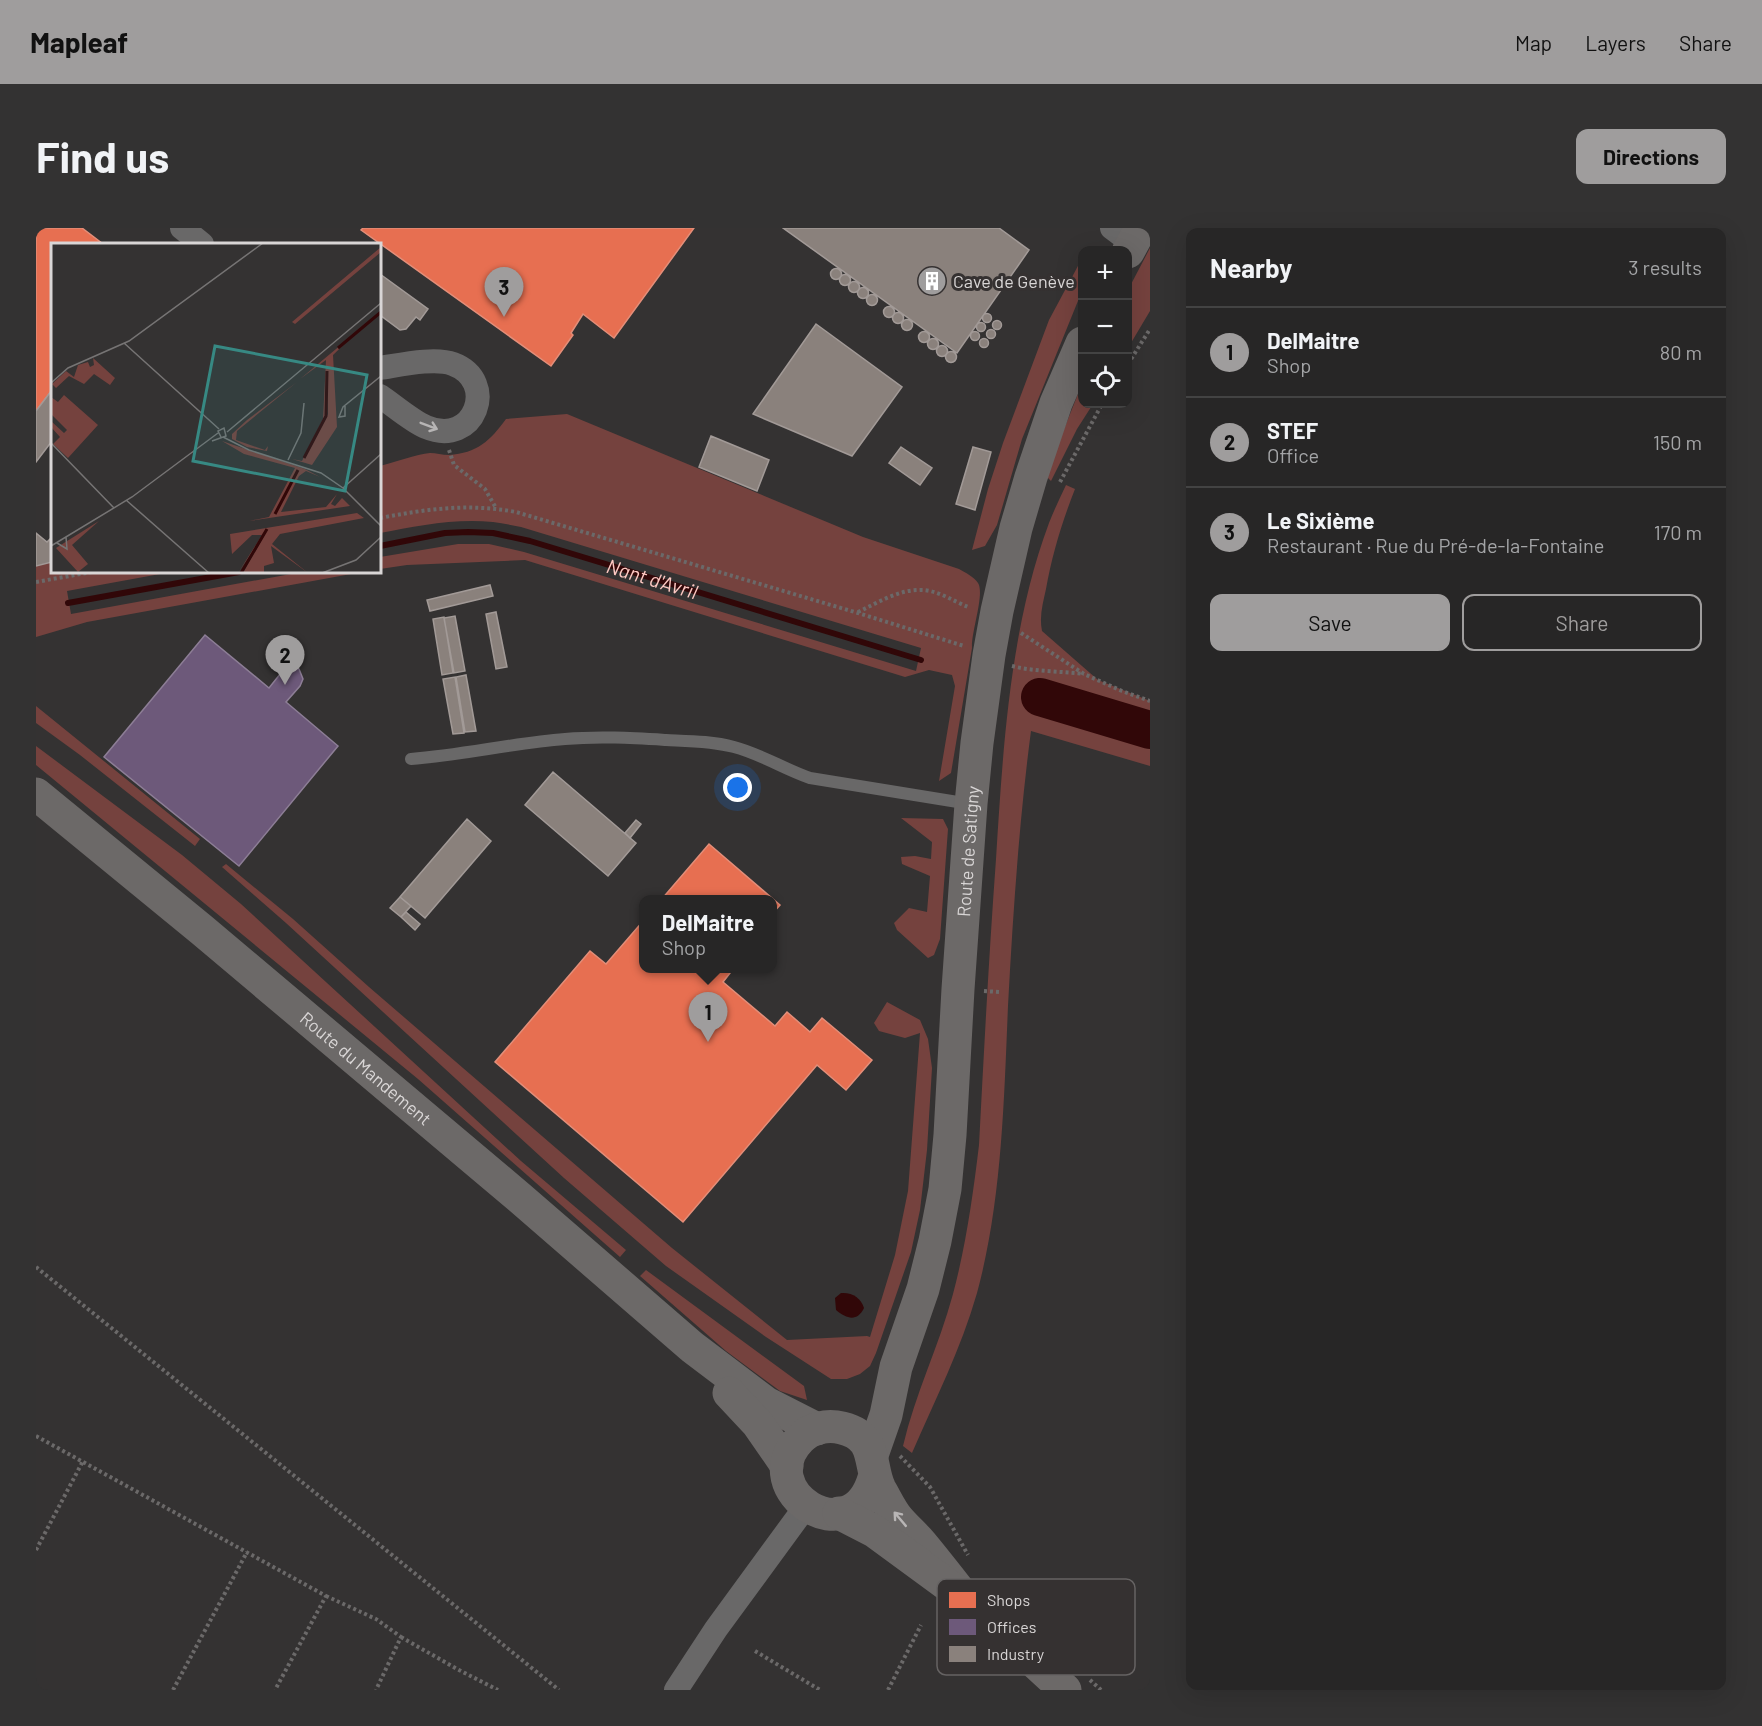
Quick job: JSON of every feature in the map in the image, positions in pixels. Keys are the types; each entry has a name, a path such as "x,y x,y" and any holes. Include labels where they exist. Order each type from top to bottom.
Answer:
{"main road":[{"name":"Route de Satigny","path":"881,1461 886,1415 896,1367 923,1289 945,1189 977,743 998,660 1016,528 1056,403 1078,354"},
{"name":"Route du Mandement","path":"36,794 248,968 529,1205 692,1347 766,1403 828,1428"},
{"name":"Route du Mandement","path":"692,1347 737,1403 758,1424 787,1466"},
{"name":"Route de Satigny","path":"828,1428 870,1401 896,1367"},
{"path":"881,1461 872,1486 862,1501 847,1511 839,1513 821,1513 806,1506 798,1499 789,1483 787,1466 793,1449 802,1437 828,1428 848,1430 863,1440 881,1461 899,1519 950,1579"},
{"path":"839,1513 874,1531 939,1579"}],"street":[{"path":"182,228 201,243"},
{"path":"381,368 427,362 453,364 462,368 474,382 478,402 476,412 466,424 459,429 449,431 425,427 381,397"},
{"path":"676,1690 716,1629 806,1506"}],"lane":[{"path":"411,759 565,739 606,737 691,741 732,746 749,751 789,771 810,778 971,804"}],"path":[{"path":"1132,358 1150,329"},
{"path":"449,449 454,465 485,489 496,508"},
{"path":"381,518 473,507 516,512 972,648 998,660 1032,671 1084,674"},
{"path":"36,582 86,573"},
{"path":"858,613 888,598 920,590 931,591 968,607"},
{"path":"1022,633 1084,674 1150,701"},
{"path":"36,1267 559,1690"},
{"path":"36,1436 326,1596 376,1619 457,1669 498,1690"},
{"path":"36,1550 83,1461"},
{"path":"881,1461 905,1462 920,1475 930,1487 971,1561"},
{"path":"173,1690 247,1552"},
{"path":"275,1690 326,1596"},
{"path":"888,1690 921,1625"},
{"path":"376,1690 401,1636"},
{"path":"755,1651 820,1690"},
{"path":"1074,1682 1101,1690"}],"shaded area":[{"path":"1150,248 1150,311 1132,341 1132,300 1132,282"},
{"path":"1078,266 1078,301 1022,439 997,525 985,546 972,550 1003,443 1049,320"},
{"path":"1078,394 1078,408 1090,408 1077,429 1051,481 1047,477"},
{"path":"567,414 863,537 959,569 970,575 978,583 980,596 951,773 939,781 955,686 952,675 929,670 905,677 525,560 407,565 381,569 381,557 458,544 489,544 524,552 916,671 921,648 521,527 493,522 464,521 436,523 381,533 381,466 425,454 449,455 467,452 488,440 506,419"},
{"path":"1066,485 1075,489 1051,564 1042,610 1042,631 1098,680 1150,701 1150,718 1035,683 1040,687 1034,706 1150,741 1150,766 1031,731 1017,868 1003,1114 992,1223 971,1314 912,1453 903,1446 958,1276 977,1164 1002,774 1010,688 1025,604 1036,563 1049,523"},
{"path":"51,562 51,573 166,573 67,591 71,614 296,573 356,573 87,622 36,637 36,566"},
{"path":"36,706 200,839 195,846 36,723"},
{"path":"36,746 182,855 241,904 521,1161 626,1250 620,1257 418,1079 36,765"},
{"path":"901,818 943,819 948,829 940,939 934,955 928,958 897,930 894,923 909,908 927,912 930,876 902,864 901,857 915,856 931,859 932,842"},
{"path":"226,864 293,919 672,1248 787,1340 870,1337 895,1255 908,1191 920,1033 905,1038 879,1031 874,1023 887,1002 920,1020 928,1039 932,1068 927,1150 920,1210 911,1252 870,1366 860,1374 847,1379 831,1379 766,1337 666,1266 564,1178 222,867"},
{"path":"646,1270 804,1386 807,1400 780,1391 726,1351 640,1276"},
{"path":"841,1293 852,1295 861,1301 864,1308 858,1315 852,1318 836,1310 835,1298"}],"building: Shops":[{"path":"36,228 82,228 102,243 51,243 51,391 36,411"},
{"path":"363,228 694,228 614,338 583,314 571,333 573,335 551,366 361,230"},
{"path":"709,844 768,895 665,895"},
{"path":"639,926 639,973 730,973 723,982 775,1026 787,1012 810,1032 822,1018 872,1060 846,1090 817,1065 683,1222 495,1062 590,951 606,964"}],"building: Offices":[{"path":"205,635 269,688 285,668 294,666 299,669 303,679 286,702 338,746 239,866 104,757"}],"building: Industry":[{"name":"Cave de Genève","path":"783,228 999,228 1029,250 957,353"},
{"path":"836,269 840,270 840,278 836,279 832,278 831,274 832,270"},
{"path":"381,275 428,309 420,320 416,317 406,329 400,330 381,316"},
{"path":"845,275 849,276 849,284 845,285 841,284 840,280 841,276"},
{"path":"854,282 858,283 858,291 854,292 850,291 849,287 850,283"},
{"path":"863,288 867,289 867,297 863,298 859,297 858,293 859,289"},
{"path":"872,295 876,296 876,304 872,305 868,304 867,300 868,296"},
{"path":"889,307 893,308 893,316 889,317 885,316 884,312 885,308"},
{"path":"898,313 902,314 902,322 898,323 894,322 893,318 894,314"},
{"path":"987,313 992,318 987,323 982,318"},
{"path":"907,320 911,321 911,329 907,330 903,329 902,325 903,321"},
{"path":"997,320 1002,325 997,330 992,325"},
{"path":"981,322 986,327 981,332 976,327"},
{"path":"816,324 902,387 852,456 753,414"},
{"path":"991,329 996,334 991,339 986,334"},
{"path":"975,331 980,336 975,341 970,336"},
{"path":"924,332 928,333 928,341 924,342 920,341 919,337 920,333"},
{"path":"984,338 989,343 984,348 979,343"},
{"path":"933,339 937,340 937,348 933,349 929,348 928,344 929,340"},
{"path":"942,346 946,347 946,355 942,356 938,355 937,351 938,347"},
{"path":"951,352 955,353 955,361 951,362 947,361 946,357 947,353"},
{"path":"51,391 51,442 36,462 36,411"},
{"path":"711,436 769,460 757,491 699,467"},
{"path":"901,447 932,468 920,485 889,463"},
{"path":"973,447 991,452 975,510 956,504"},
{"path":"36,533 47,542 51,538 51,562 36,566"},
{"path":"490,585 493,596 430,611 427,600"},
{"path":"496,612 507,667 496,669 486,614"},
{"path":"455,616 465,671 454,673 444,618"},
{"path":"444,617 453,673 442,675 433,619"},
{"path":"466,675 476,731 465,732 456,677"},
{"path":"455,677 464,733 453,734 443,679"},
{"path":"553,772 636,843 608,876 525,805"},
{"path":"467,819 491,841 425,918 400,897"},
{"path":"636,820 641,824 630,838 625,833"},
{"path":"400,897 411,906 401,917 390,908"},
{"path":"406,912 420,924 415,930 401,917"}],"waterway":[{"name":"Nant d'Avril","path":"381,546 445,533 493,533 530,541 921,660"},
{"name":"Nant d'Avril","path":"68,603 233,573"},
{"name":"Nant d'Avril","path":"1040,697 1150,730"}],"place":[{"name":"Cave de Genève","path":"932,281"},
{"name":"Le Sixième","path":"504,317"},
{"name":"STEF","path":"285,685"},
{"name":"DelMaitre","path":"708,1042"}]}
